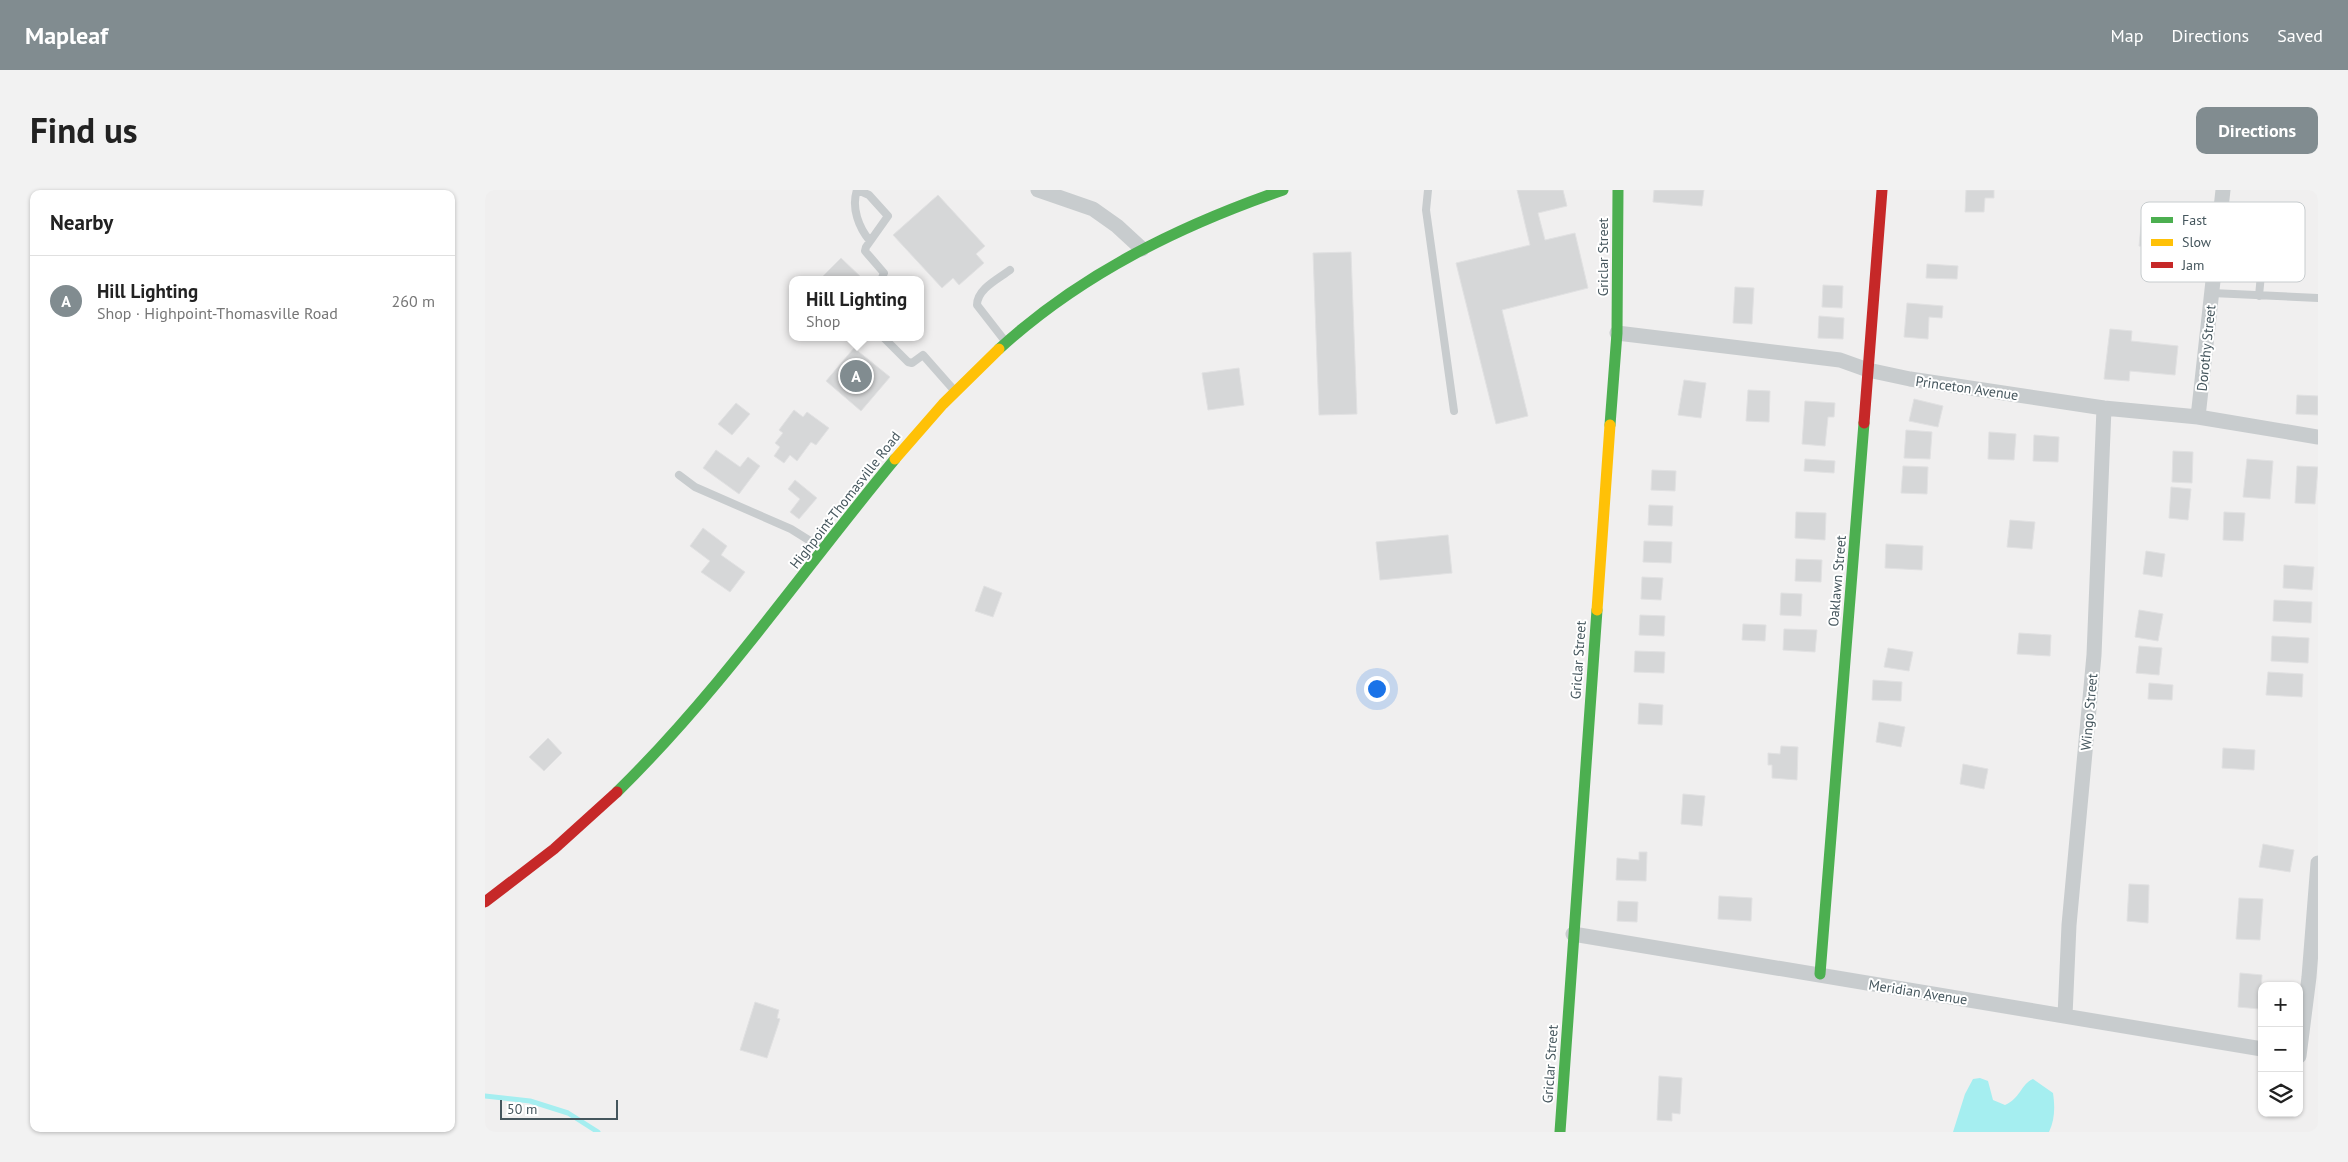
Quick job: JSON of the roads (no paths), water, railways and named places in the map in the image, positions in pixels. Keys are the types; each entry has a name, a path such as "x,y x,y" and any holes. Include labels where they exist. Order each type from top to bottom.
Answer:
{"street":[{"path":"1038,190 1093,209 1117,226 1142,248"},
{"name":"Highpoint-Thomasville Road","path":"485,902 532,867 617,792 687,718 825,550 923,426 1006,343 1078,287 1142,248 1251,201 1283,190"},
{"name":"Griclar Street","path":"1560,1132 1617,333 1618,190"},
{"name":"Oaklawn Street","path":"1820,974 1882,190"},
{"name":"Dorothy Street","path":"2198,418 2213,282"},
{"name":"Princeton Avenue","path":"1617,333 1840,360 1868,370 1910,379 2104,408 2198,418 2318,437"},
{"name":"Wingo Street","path":"2065,1016 2069,925 2094,654 2104,408"},
{"path":"2303,1027 2309,978 2318,863"},
{"name":"Meridian Avenue","path":"1573,934 2258,1048"}],"lane":[{"path":"870,241 862,231 857,216 854,197 857,190 869,195 888,216 865,251 884,273 883,276"},
{"path":"1428,190 1426,210 1454,411"},
{"path":"1006,343 977,305 977,298 982,291 1010,270"},
{"path":"2259,296 2260,282"},
{"path":"2212,293 2318,298"},
{"path":"887,341 908,362 912,363 923,355 956,393"},
{"path":"679,475 695,488 791,529 825,550"}],"water":[{"path":"1980,1078 1988,1081 1993,1100 2005,1105 2014,1099 2026,1084 2033,1079 2053,1093 2054,1113 2049,1132 1953,1132 1965,1094 1973,1079"}],"waterway":[{"path":"485,1096 530,1101 568,1113 598,1132"}],"place":[{"name":"Hill Lighting","path":"856,376"}]}
